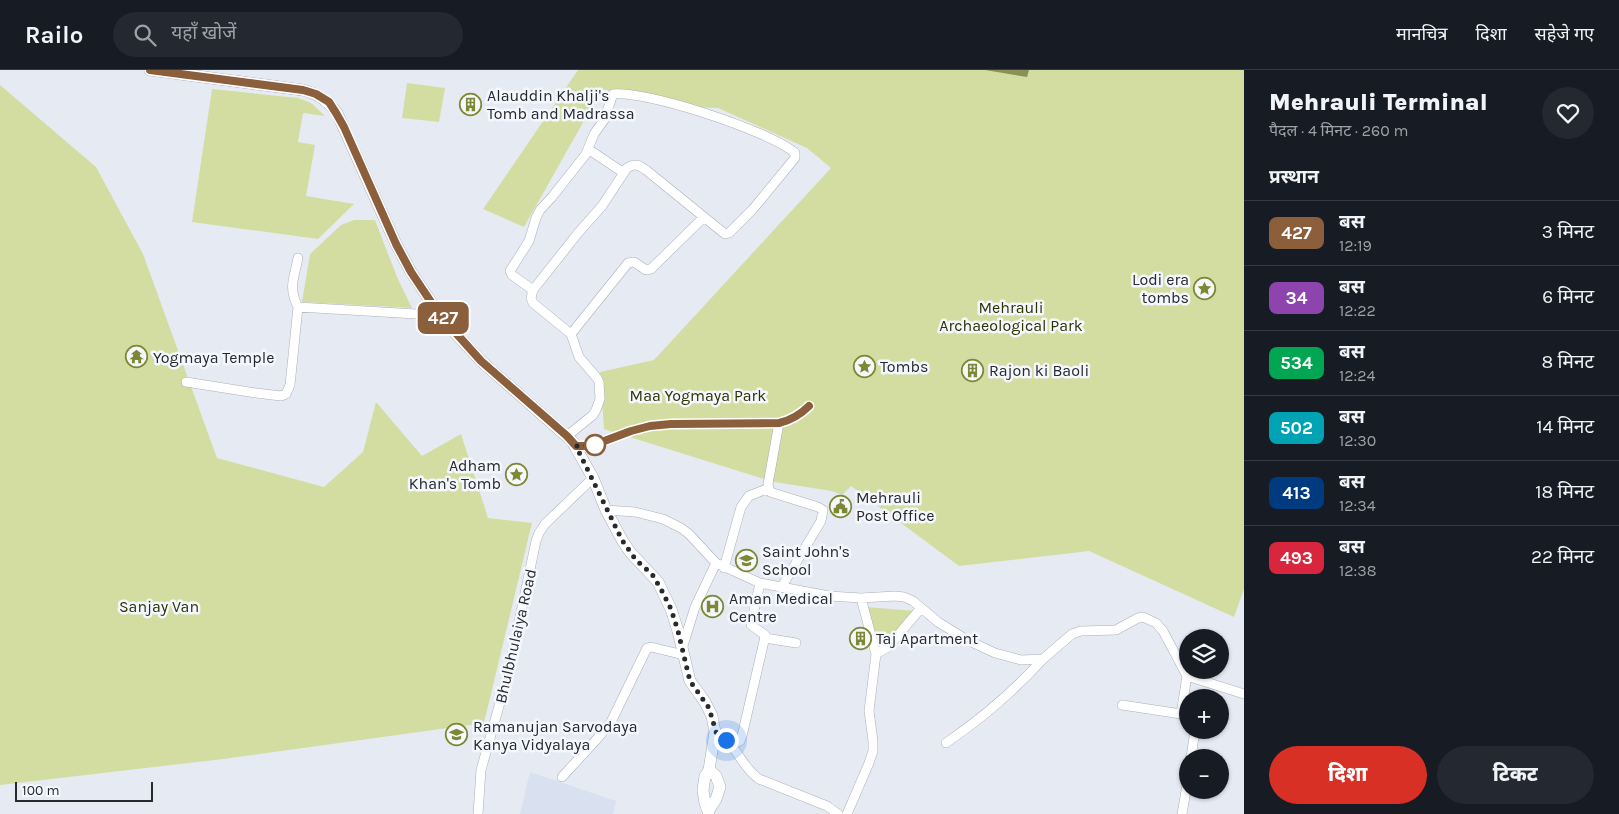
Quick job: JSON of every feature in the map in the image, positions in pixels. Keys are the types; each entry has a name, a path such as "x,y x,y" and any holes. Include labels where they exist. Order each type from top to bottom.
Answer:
{"street":[{"path":"150,70 303,90 316,94 329,102 344,127 396,244 411,272 435,308 481,361 576,446 593,478 606,510 630,552 658,582 671,609 690,681 709,708 716,732 703,790 709,812"},
{"path":"533,290 512,275 510,270 529,241 540,210 586,154 594,134 604,120 613,94 622,93 663,102 731,122 770,139 795,153 795,158 753,209 729,233 725,234 639,166 632,165 627,168 602,206 533,290 531,298 533,303 571,334 579,357 599,382 600,399 596,410 593,415 567,436"},
{"path":"588,149 624,173"},
{"path":"571,334 628,263 634,262 646,270 651,269 704,217"},
{"path":"186,382 281,396 286,394 290,385 298,307 292,293 298,258"},
{"path":"298,307 416,314 435,308"},
{"path":"779,423 769,488 772,493 821,508 824,513 781,588"},
{"name":"Bhulbhulaiya Road","path":"478,814 480,770 508,674 536,541 545,524 593,478"},
{"path":"683,652 695,607 720,565 741,507 750,496 769,488"},
{"path":"606,510 635,512 663,519 689,534 720,565 760,583 829,596 861,598 904,597 913,601 947,628 995,653 1021,660 1042,659"},
{"path":"731,745 740,741 742,736 765,638 764,634 751,625 760,583"},
{"path":"847,814 873,751 869,711 876,654 861,598"},
{"path":"876,654 888,647 921,608"},
{"path":"946,744 988,712 1028,675 1042,659 1072,634 1081,631 1116,630 1143,617 1156,623 1163,631 1179,660"},
{"path":"765,638 796,643"},
{"path":"562,777 611,722 647,648 683,652"},
{"path":"1197,679 1244,694"},
{"path":"1122,705 1179,714"},
{"path":"716,732 731,745 742,762 759,779 827,806 838,814"},
{"path":"709,770 716,776 720,787 709,812"},
{"path":"1182,814 1185,799"}],"shaded area":[{"path":"985,70 1029,70 1027,77"},
{"path":"530,772 616,801 613,814 520,814"}],"green space":[{"name":"Mehrauli Archaeological Park","path":"578,70 1244,70 1244,589 1234,617 1089,551 959,566 851,486 842,495 832,491 774,482 604,429 600,372 654,360 831,168 807,148 718,108 675,107 602,89 524,227 483,209"},
{"path":"407,83 445,88 439,122 402,118"},
{"name":"Sanjay Van","path":"0,85 96,167 143,254 217,458 324,487 363,452 376,402 422,456 461,434 488,518 532,523 484,723 223,759 0,785"},
{"path":"212,89 298,98 311,103 325,116 303,113 298,142 315,145 306,196 354,204 318,239 192,222"},
{"path":"354,220 375,220 397,277 412,308 302,302 310,254 341,225"},
{"path":"865,607 916,611 881,650 874,646"}],"bus line":[{"name":"427","path":"150,70 303,90 316,94 329,102 344,127 396,244 411,272 435,308 481,361 576,446 596,445 631,431 650,426 671,424 779,423 796,418 809,406"}],"place":[{"name":"Alauddin Khalji's Tomb and Madrassa","path":"471,104"},
{"name":"Lodi era tombs","path":"1205,288"},
{"name":"Yogmaya Temple","path":"137,357"},
{"name":"Tombs","path":"864,366"},
{"name":"Rajon ki Baoli","path":"973,370"},
{"name":"Adham Khan's Tomb","path":"517,474"},
{"name":"Mehrauli Post Office","path":"840,506"},
{"name":"Saint John's School","path":"746,560"},
{"name":"Aman Medical Centre","path":"713,607"},
{"name":"Taj Apartment","path":"860,638"},
{"name":"Ramanujan Sarvodaya Kanya Vidyalaya","path":"457,735"}],"route":[{"path":"595,445 576,446 622,540 636,560 658,582 671,609 690,681 709,708 716,732 726,740"}],"park label":[{"name":"Maa Yogmaya Park","path":"698,395"}]}
